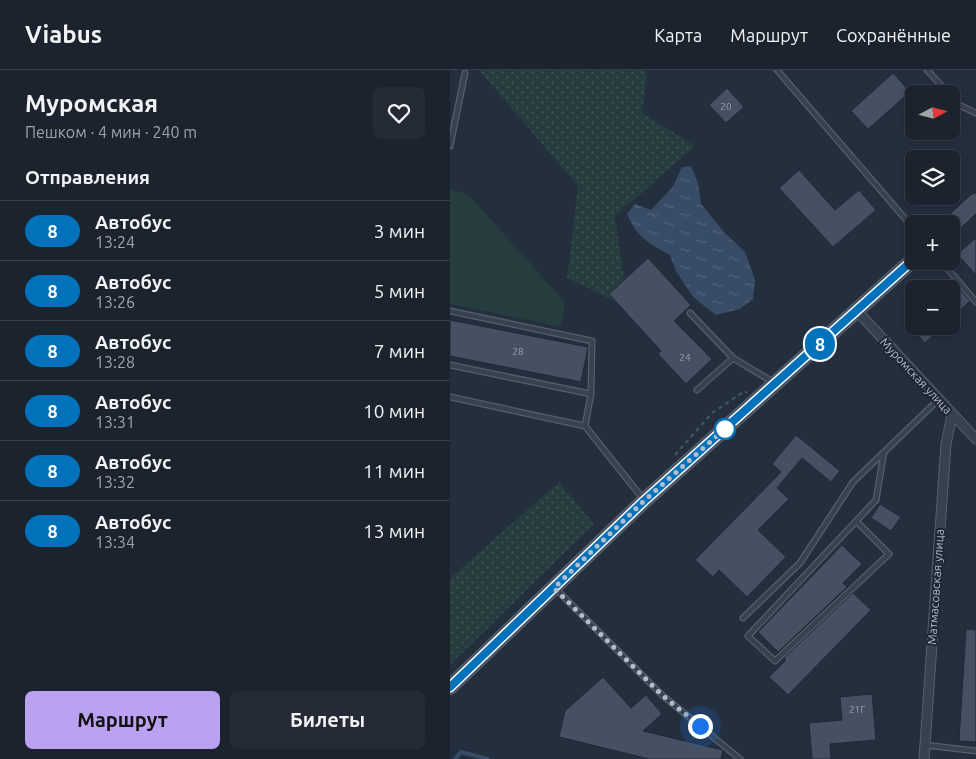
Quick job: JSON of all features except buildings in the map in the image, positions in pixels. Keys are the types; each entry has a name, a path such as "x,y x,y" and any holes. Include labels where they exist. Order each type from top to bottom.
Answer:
{"main road":[{"path":"960,217 976,202"},
{"path":"450,687 644,501 905,267"}],"street":[{"name":"Муромская улица","path":"857,311 976,439"},
{"name":"Матмасовская улица","path":"924,759 946,444 952,415"}],"lane":[{"path":"777,70 905,219"},
{"path":"927,70 941,85"},
{"path":"450,146 465,73"},
{"path":"960,105 976,113"},
{"path":"949,270 976,302"},
{"path":"450,311 592,341 592,394 585,426"},
{"path":"690,313 733,358 776,384"},
{"path":"697,390 733,358"},
{"path":"450,365 592,394"},
{"path":"450,397 585,426 644,501"},
{"path":"743,618 800,563 853,482 938,400"},
{"path":"856,521 889,554 775,661 748,636 856,521 876,500 884,452"},
{"path":"554,588 662,695 740,759"},
{"path":"925,745 976,751"}],"green space":[{"path":"479,70 644,70 647,73 642,113 695,146 615,216 628,307 567,278 578,186"},
{"path":"450,189 469,195 565,302 561,327 450,304"},
{"path":"559,482 594,524 450,665 450,578"}],"water":[{"path":"691,166 698,183 701,204 724,232 745,252 755,280 753,299 740,309 716,315 693,297 676,271 670,255 644,239 635,229 627,214 635,204 651,210 672,188 682,167"}],"waterway":[{"path":"455,759 461,752 488,759"}],"bus line":[{"name":"8","path":"450,687 644,501 905,267"}],"route":[{"path":"700,726 662,695 554,588 644,501 727,427 725,429"}]}
